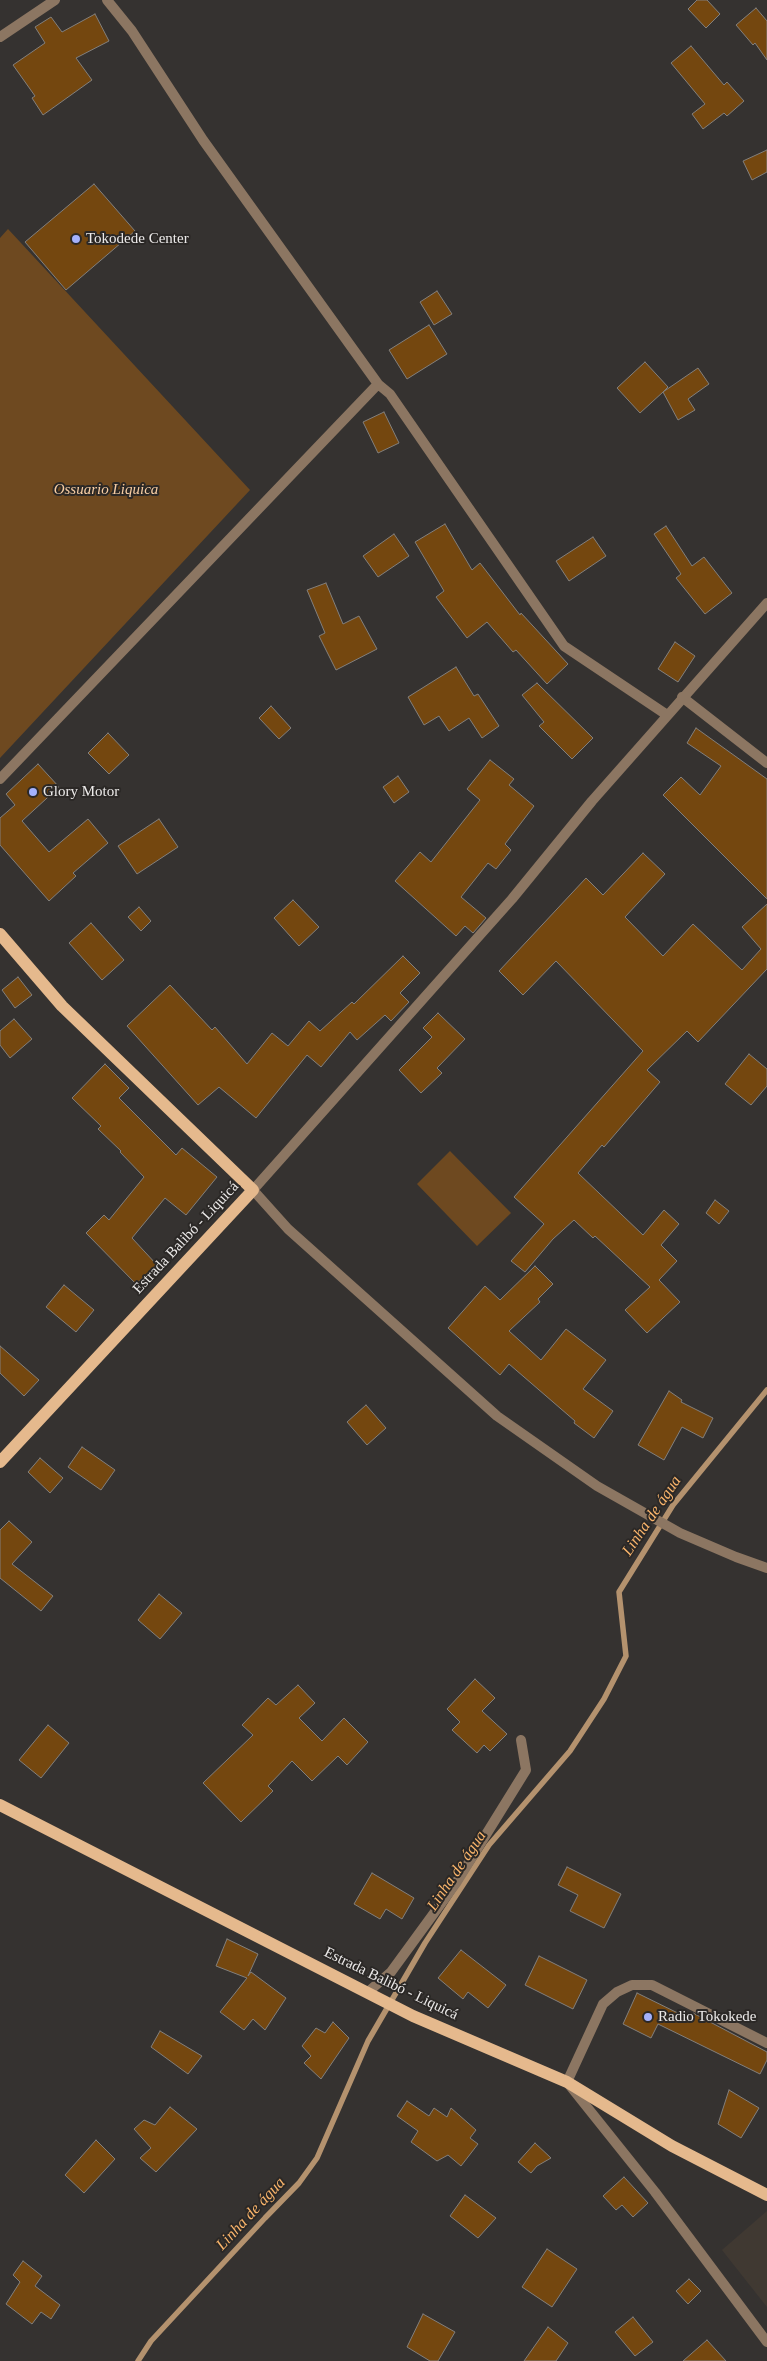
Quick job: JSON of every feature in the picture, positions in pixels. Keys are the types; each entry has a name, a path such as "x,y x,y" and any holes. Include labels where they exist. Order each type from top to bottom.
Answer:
{"main road":[{"name":"Estrada Balibó - Liquicá","path":"0,934 62,1006 253,1190 0,1462"},
{"name":"Estrada Balibó - Liquicá","path":"0,1805 413,2016 567,2082 672,2146 767,2195"}],"street":[{"path":"0,38 54,0"},
{"path":"107,0 132,31 203,140 378,384 390,394 564,646 667,715"},
{"path":"0,779 378,384"},
{"path":"767,603 682,697 512,899 253,1190 288,1229 497,1416 597,1486 646,1514 680,1532 736,1557 767,1568"},
{"path":"682,697 767,763"},
{"path":"370,1993 391,1972 456,1883 526,1770 521,1740"},
{"path":"767,2043 652,1985 632,1985 617,1992 603,2004 567,2082 655,2192 767,2342"}],"shaded area":[{"path":"767,2211 767,2307 722,2250"}],"green space":[{"name":"Ossuario Liquica","path":"8,229 250,490 0,758 0,238"},
{"path":"450,1151 511,1213 477,1246 417,1184"}],"building":[{"path":"697,0 707,0 720,14 706,28 688,9"},
{"path":"756,8 767,21 767,60 755,43 753,45 736,25"},
{"path":"95,14 109,41 76,58 92,80 43,115 32,98 35,96 13,65 45,43 35,27 51,17 62,32"},
{"path":"691,46 724,85 727,82 744,101 727,116 724,113 703,129 692,114 705,104 671,63"},
{"path":"767,150 767,172 752,180 743,161"},
{"path":"94,184 135,231 66,290 25,242"},
{"path":"437,291 452,314 434,325 420,302"},
{"path":"429,325 447,354 407,379 389,350"},
{"path":"645,362 668,387 640,413 617,388"},
{"path":"698,368 709,384 688,399 695,410 678,420 663,392"},
{"path":"384,412 399,443 378,453 363,422"},
{"path":"445,524 472,570 480,563 520,615 521,613 568,664 547,684 516,650 513,652 487,622 467,638 436,597 444,591 415,542"},
{"path":"666,526 692,566 704,557 732,593 705,614 676,578 681,574 654,534"},
{"path":"394,534 409,556 378,577 363,556"},
{"path":"593,537 606,556 569,581 556,561"},
{"path":"326,583 343,624 359,616 377,649 336,670 319,636 325,633 307,590"},
{"path":"675,642 695,656 678,682 658,669"},
{"path":"456,667 474,696 478,694 499,726 482,738 469,718 449,731 439,716 424,725 408,697"},
{"path":"537,683 593,738 572,759 539,726 544,722 522,695"},
{"path":"271,706 291,728 279,739 259,718"},
{"path":"696,728 767,779 767,899 663,795 681,777 700,795 721,766 687,743"},
{"path":"108,733 129,755 109,774 88,753"},
{"path":"490,760 514,779 509,785 534,806 505,844 511,850 496,869 488,863 461,897 486,918 473,933 465,926 456,936 395,881 420,852 431,862 480,800 467,789"},
{"path":"38,764 59,787 22,821 49,852 88,819 108,843 73,873 76,876 49,901 0,845 0,818 15,805 6,794"},
{"path":"398,776 409,792 394,803 383,787"},
{"path":"159,819 178,847 137,874 118,846"},
{"path":"643,853 665,874 625,917 663,956 693,924 742,970 761,949 742,927 767,904 767,969 698,1042 687,1031 647,1070 660,1082 604,1147 602,1145 578,1173 643,1235 664,1210 679,1224 661,1245 677,1261 659,1280 680,1302 647,1333 625,1310 650,1287 595,1236 593,1238 574,1220 553,1239 525,1272 511,1261 544,1224 514,1197 643,1051 556,961 523,995 499,971 586,878 603,895"},
{"path":"293,900 319,927 299,946 274,918"},
{"path":"139,907 151,921 141,931 128,917"},
{"path":"91,923 124,960 102,980 69,943"},
{"path":"403,956 420,973 400,993 409,1002 391,1021 385,1015 357,1040 350,1032 321,1067 307,1055 256,1118 219,1087 198,1105 127,1026 170,985 212,1030 215,1027 247,1064 272,1033 288,1046 309,1021 320,1031 352,1002 354,1004"},
{"path":"18,977 32,995 15,1008 2,990"},
{"path":"438,1013 465,1039 437,1068 442,1073 421,1093 399,1070 432,1037 423,1028"},
{"path":"14,1019 32,1039 10,1058 0,1045 0,1031"},
{"path":"749,1054 767,1069 767,1086 751,1105 725,1084"},
{"path":"105,1064 129,1088 119,1098 176,1155 182,1148 217,1177 186,1215 165,1198 132,1238 157,1265 136,1284 86,1233 104,1215 109,1220 144,1177 98,1129 101,1126 72,1098"},
{"path":"715,1200 729,1211 719,1224 706,1213"},
{"path":"535,1266 553,1284 538,1299 540,1302 509,1331 541,1360 566,1329 606,1360 583,1389 613,1411 594,1438 574,1423 575,1421 509,1364 500,1375 448,1328 485,1286 500,1300"},
{"path":"64,1285 94,1310 76,1332 46,1307"},
{"path":"0,1346 39,1380 24,1396 0,1373"},
{"path":"669,1391 682,1400 681,1402 713,1418 703,1438 682,1427 664,1460 638,1445"},
{"path":"366,1405 386,1428 367,1445 347,1422"},
{"path":"82,1447 115,1470 101,1490 68,1467"},
{"path":"40,1458 63,1478 50,1493 28,1472"},
{"path":"9,1521 32,1542 12,1564 53,1596 41,1611 0,1578 0,1530"},
{"path":"159,1594 182,1613 160,1639 138,1620"},
{"path":"475,1679 495,1698 482,1711 507,1734 490,1751 484,1745 477,1753 452,1730 460,1722 447,1709"},
{"path":"298,1685 315,1703 299,1718 322,1741 344,1718 368,1742 347,1765 338,1756 312,1781 292,1761 268,1786 273,1791 241,1822 203,1783 253,1735 242,1725 268,1698 276,1705"},
{"path":"48,1725 69,1743 41,1778 19,1760"},
{"path":"567,1867 621,1894 604,1928 570,1911 578,1895 558,1885"},
{"path":"372,1873 414,1898 402,1919 386,1909 380,1919 354,1904"},
{"path":"227,1939 258,1954 248,1976 251,1972 286,1998 265,2030 253,2019 244,2030 220,2012 247,1978 216,1966"},
{"path":"461,1950 506,1985 488,2008 468,1992 463,1999 438,1978"},
{"path":"539,1956 587,1980 573,2009 525,1985"},
{"path":"637,1993 690,2019 693,2013 767,2052 767,2060 760,2074 658,2024 651,2038 623,2024"},
{"path":"333,2022 349,2038 321,2079 304,2063 311,2056 302,2046 316,2028 325,2033"},
{"path":"160,2031 202,2056 188,2074 151,2047"},
{"path":"729,2090 759,2108 741,2138 718,2124"},
{"path":"407,2101 429,2116 434,2108 447,2117 451,2108 476,2130 470,2138 478,2144 461,2166 448,2155 437,2161 411,2142 418,2131 397,2116"},
{"path":"170,2107 197,2129 156,2172 140,2158 151,2148 134,2129 144,2120 155,2125"},
{"path":"96,2140 115,2159 84,2193 65,2175"},
{"path":"535,2143 551,2158 537,2166 531,2173 518,2162"},
{"path":"624,2177 648,2203 633,2217 622,2205 616,2210 603,2196"},
{"path":"465,2195 496,2218 478,2238 450,2216"},
{"path":"547,2249 577,2269 552,2307 522,2287"},
{"path":"23,2261 42,2276 35,2286 60,2305 51,2319 41,2312 32,2324 6,2304 20,2282 13,2275"},
{"path":"689,2279 701,2291 688,2304 676,2291"},
{"path":"423,2314 455,2332 438,2361 430,2361 407,2347"},
{"path":"633,2317 653,2342 635,2356 615,2332"},
{"path":"548,2327 568,2343 556,2361 524,2361"},
{"path":"707,2340 726,2361 683,2361"}],"waterway":[{"name":"Linha de água","path":"138,2361 151,2341 299,2183 317,2158 368,2041 425,1943 489,1845 570,1751 604,1699 626,1656 619,1592 673,1505 767,1390"}],"place":[{"name":"Tokodede Center","path":"76,239"},
{"name":"Glory Motor","path":"33,792"},
{"name":"Radio Tokokede","path":"648,2017"}]}
